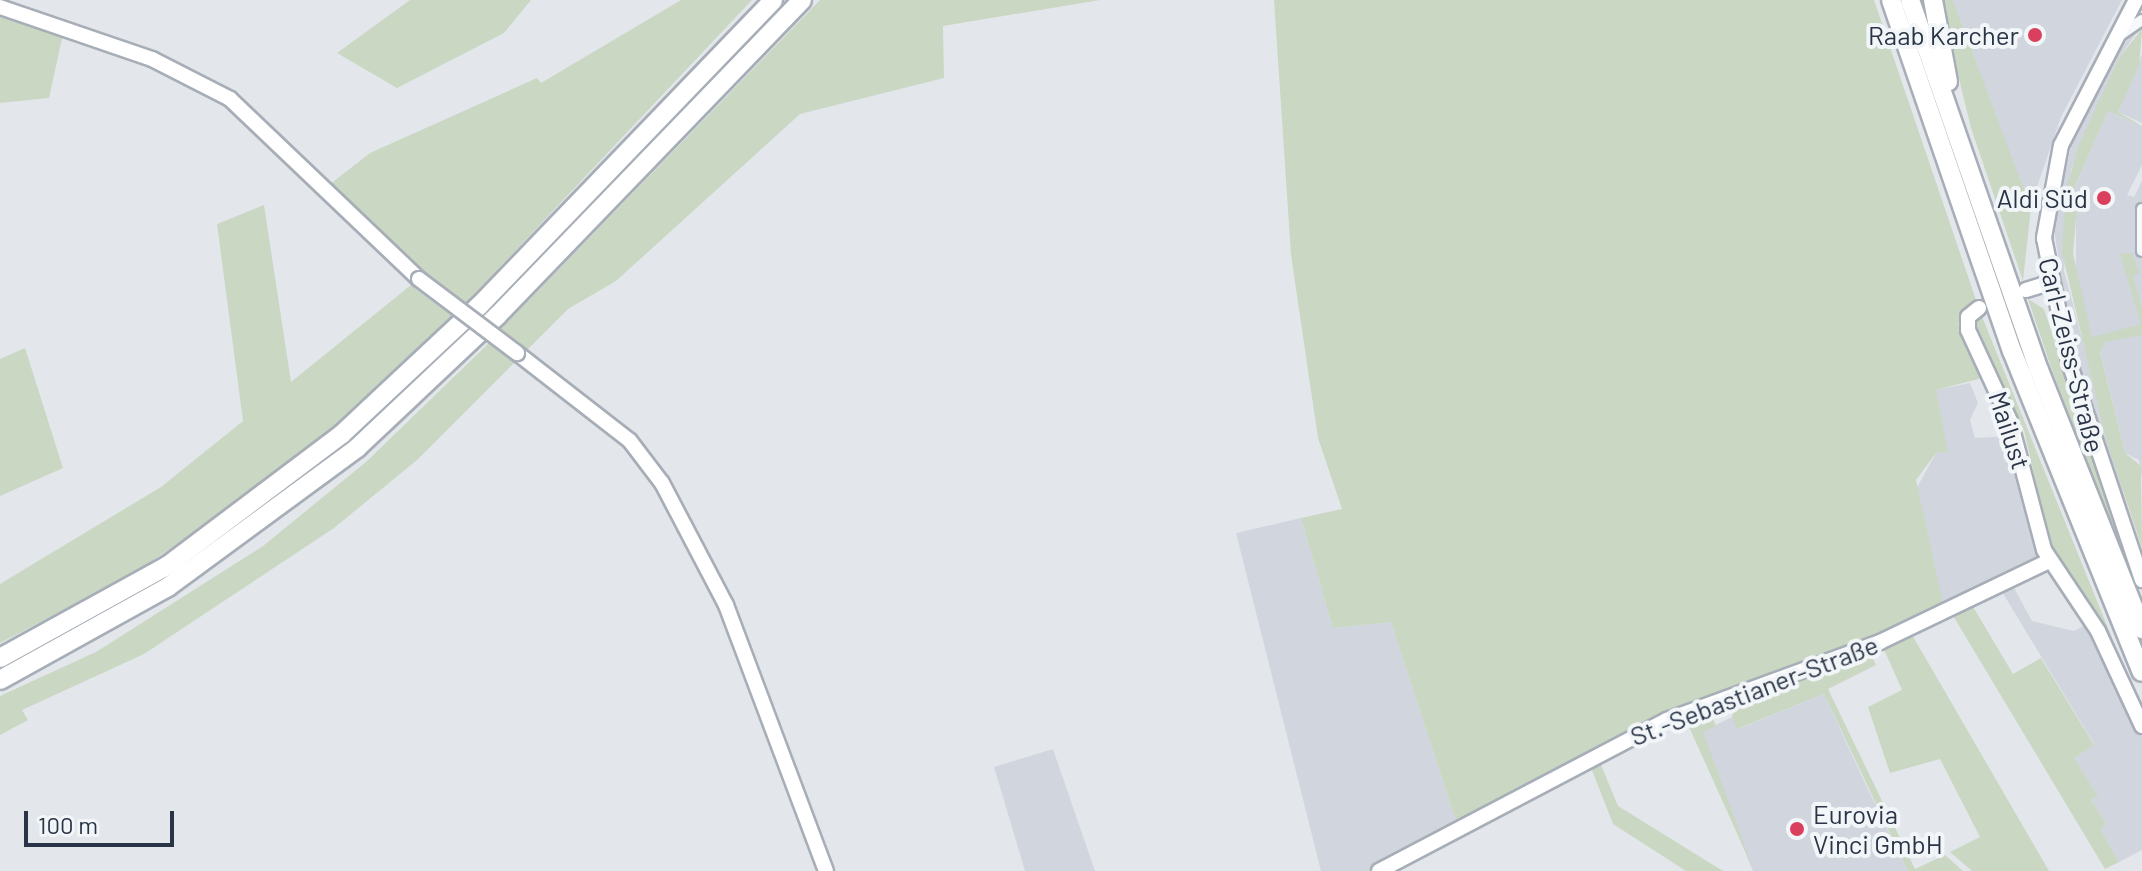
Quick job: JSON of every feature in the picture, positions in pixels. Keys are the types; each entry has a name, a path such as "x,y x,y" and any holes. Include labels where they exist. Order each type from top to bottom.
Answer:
{"highway":[{"path":"0,658 167,566 342,434 489,296 773,0"},
{"path":"0,680 168,587 357,448 497,316 802,0"},
{"path":"1891,0 2012,351 2142,672"},
{"path":"1910,0 2039,370 2142,629"},
{"path":"1933,0 1955,124"}],"main road":[{"name":"Carl-Zeiss-Straße","path":"2136,2 2069,125 2049,183 2049,283 2142,580"},
{"path":"0,7 193,77 244,110 419,279 630,441 662,483 726,605 826,871"},
{"path":"2026,290 2049,283"},
{"name":"Mailust","path":"1979,308 1968,317 1968,330 2010,421 2049,561"},
{"path":"2049,561 2098,631 2142,726"},
{"name":"St.-Sebastianer-Straße","path":"1379,871 1667,720 1875,644 2049,561"}],"street":[{"path":"2114,39 2142,20"},
{"path":"2142,209 2142,251"}],"shaded area":[{"path":"1953,0 2122,0 2061,117 2030,207"},
{"path":"2142,25 2119,58 2071,170 2064,271 2142,562 2072,343 2053,223 2072,143 2120,48"},
{"path":"2142,54 2142,123 2118,112"},
{"path":"2108,111 2142,126 2142,165 2127,195 2134,197 2142,181 2142,308 2126,256 2142,324 2092,338 2076,272 2076,207 2068,202"},
{"path":"2141,331 2142,478 2139,460 2125,453 2100,351 2105,342"},
{"path":"1970,383 1978,403 1970,420 1975,438 2008,436 2040,558 1944,608 1914,493 1936,453 1947,452 1935,390"},
{"path":"1301,518 1333,628 1391,622 1457,824 1368,871 1321,871 1236,533"},
{"path":"2012,584 2032,621 2074,631 2087,624 2142,737 2142,850 2119,862 2099,828 2106,823 2091,800 2097,796 2074,758 2094,744 2001,590"},
{"path":"1824,694 1908,871 1753,871 1697,734 1732,717 1738,729"},
{"path":"1053,749 1095,871 1025,871 994,767"}],"green space":[{"path":"410,0 531,0 504,33 397,88 337,53"},
{"path":"681,0 752,0 465,304 401,257 329,185 370,153 537,78 541,83"},
{"path":"820,0 1100,0 943,26 944,78 800,114 616,281 568,309 526,351 500,330"},
{"path":"1274,0 1874,0 1976,300 1958,323 1986,377 1936,390 1948,452 1936,453 1916,480 1944,608 1830,657 1697,699 1457,824 1391,622 1333,628 1301,518 1342,509 1318,438 1291,255"},
{"path":"1940,0 1953,0 2031,208 2023,281 1971,128"},
{"path":"0,14 63,34 49,98 0,103"},
{"path":"2142,29 2139,66 2118,112 2142,126 2108,111 2068,202 2077,207 2073,254 2092,337 2141,324 2120,254 2132,253 2140,273 2133,276 2142,308 2142,335 2105,342 2100,352 2125,453 2141,466 2142,548 2106,439 2062,252 2066,190 2079,145 2119,58"},
{"path":"264,205 291,382 411,285 452,316 330,429 215,519 128,577 0,643 0,584 161,487 243,421 217,224"},
{"path":"2028,299 2044,309 2142,604 2052,370"},
{"path":"1981,314 2112,638 2108,640 2052,554 2024,430 1974,326"},
{"path":"489,343 515,362 417,460 334,528 144,654 22,710 28,720 0,735 0,696 96,652 263,546 366,462"},
{"path":"25,348 63,468 0,496 0,359"},
{"path":"1972,605 2013,674 2041,658 2094,745 2074,758 2098,796 2091,800 2106,823 2100,829 2119,862 2105,869 1952,614"},
{"path":"1911,633 2049,871 1972,871 1950,852 1980,837 1940,759 1890,773 1868,707 1902,690 1883,647"},
{"path":"1871,654 1876,665 1828,689 1915,869 1945,855 1963,871 1908,871 1824,694 1737,729 1732,717 1735,701"},
{"path":"1709,709 1716,726 1703,732 1754,871 1685,718"},
{"path":"1599,760 1618,806 1723,871 1686,871 1613,824 1590,765"}],"place":[{"name":"Raab Karcher","path":"2035,35"},
{"name":"Aldi Süd","path":"2104,198"},
{"name":"Eurovia Vinci GmbH","path":"1797,829"}]}
